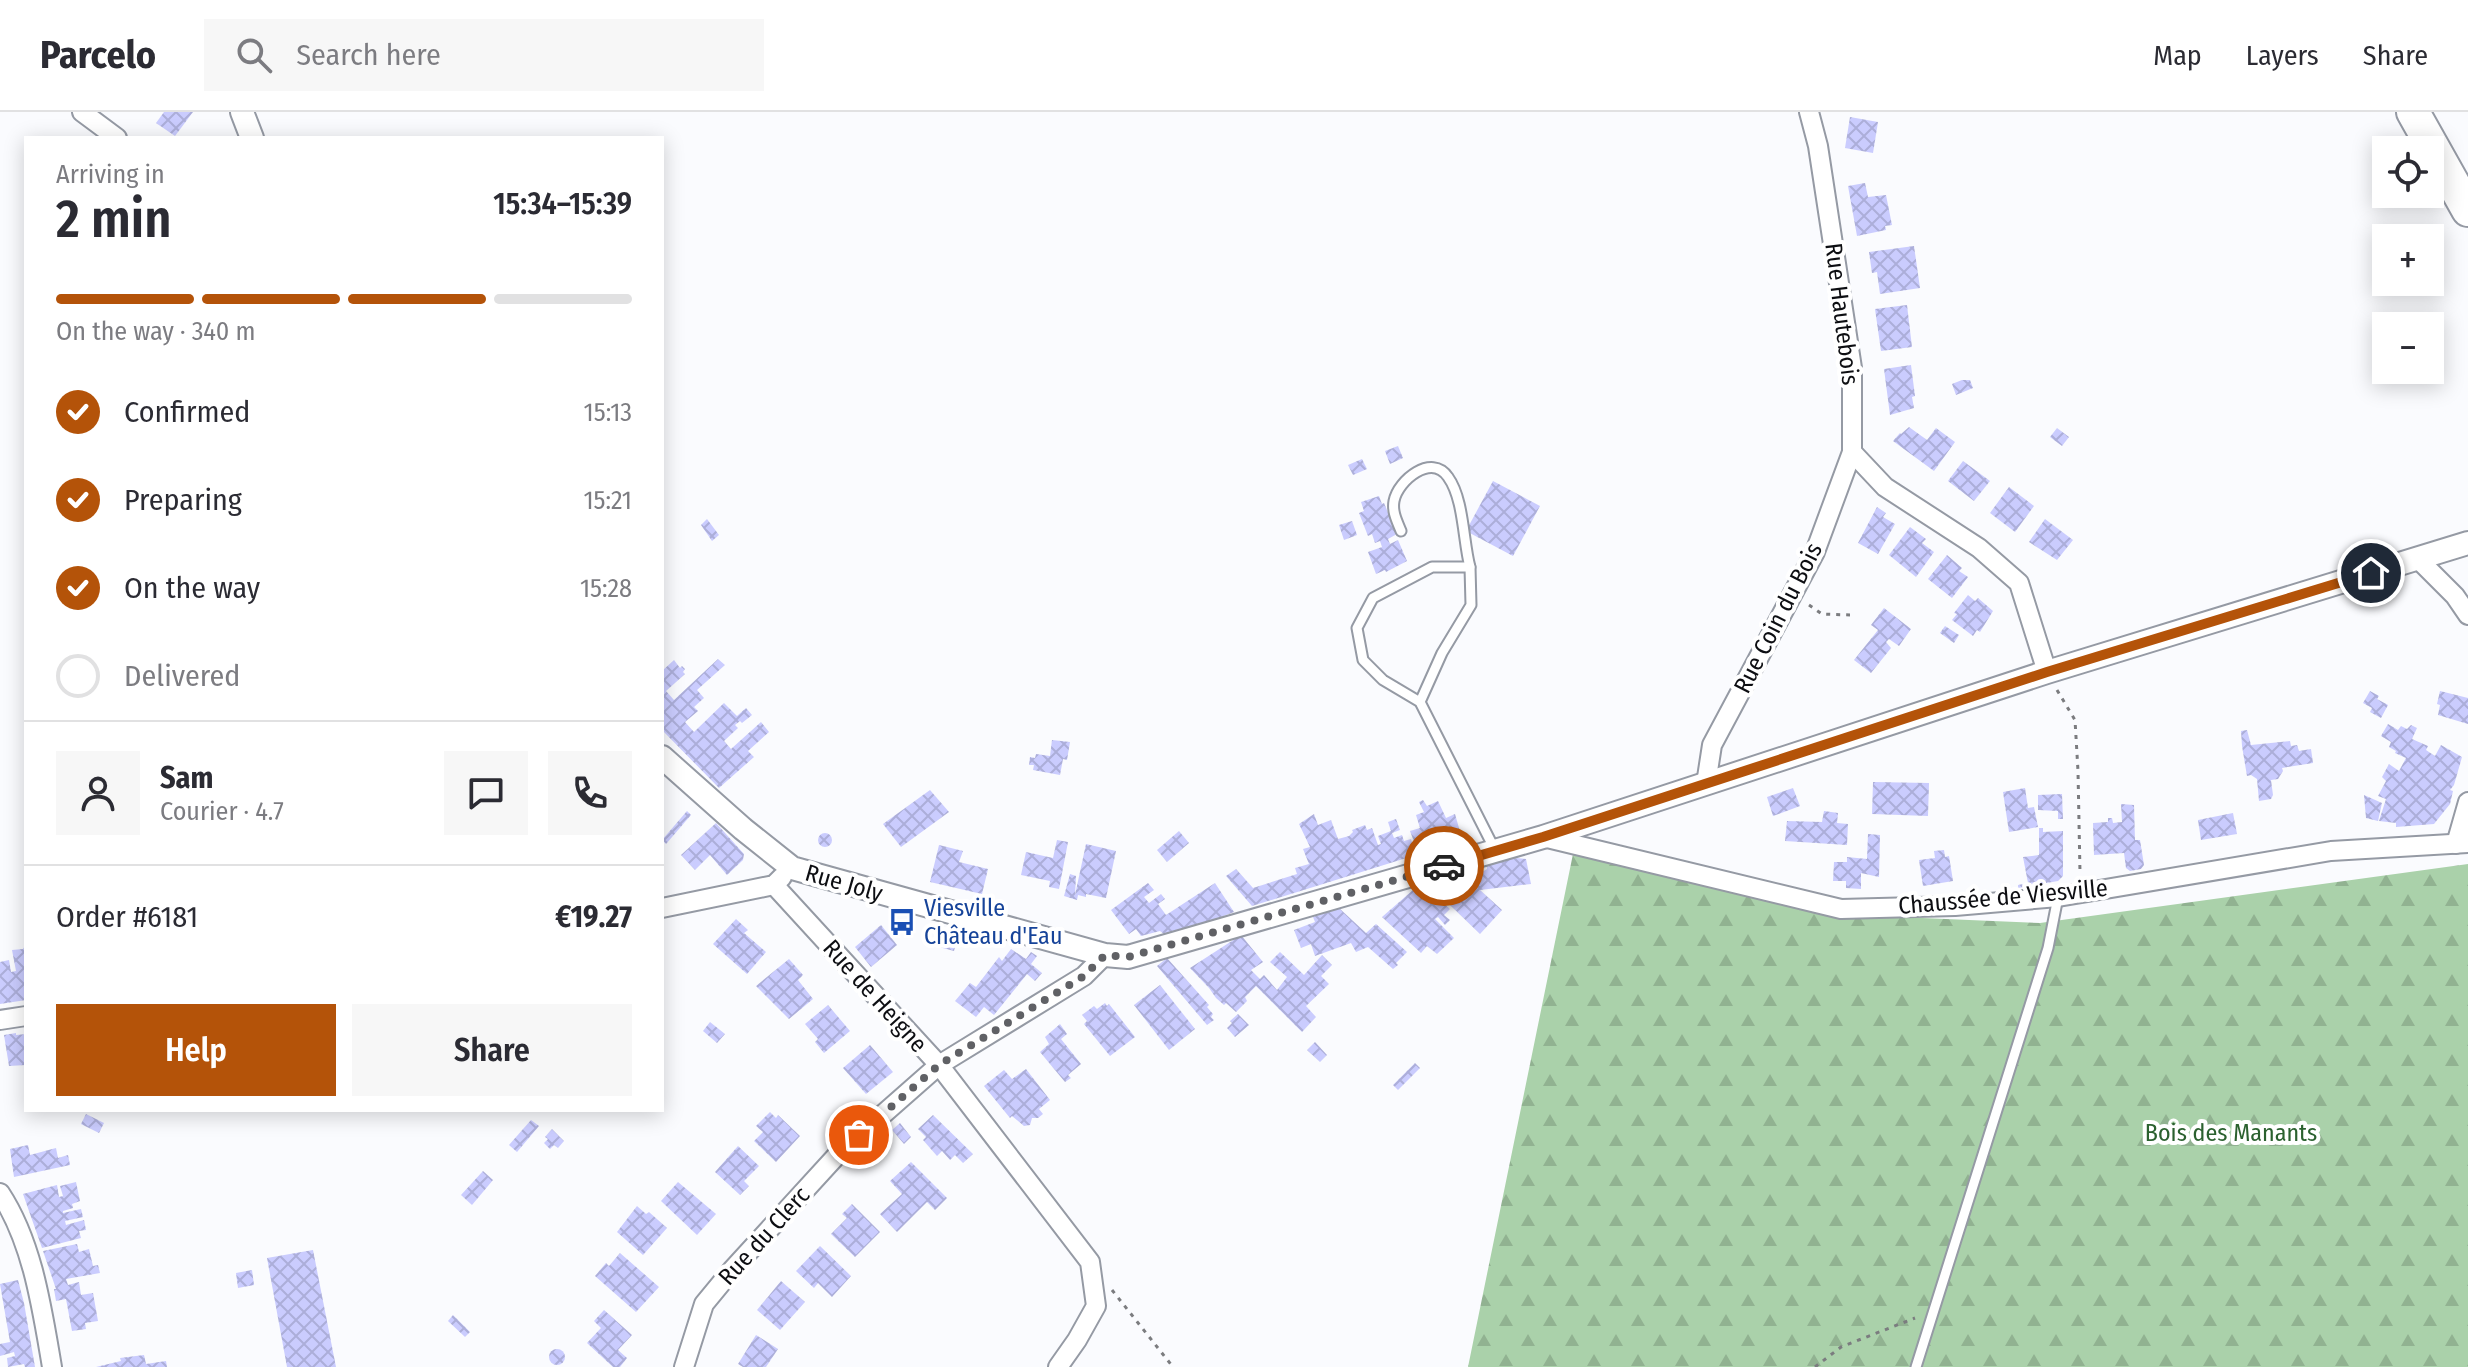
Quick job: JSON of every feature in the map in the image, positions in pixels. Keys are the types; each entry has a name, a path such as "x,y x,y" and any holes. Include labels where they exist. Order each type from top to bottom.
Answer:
{"highway":[{"path":"2413,112 2468,210"}],"street":[{"path":"82,112 114,136"},
{"name":"Rue Hautebois","path":"1809,112 1818,146 1852,368 1852,452"},
{"path":"1852,452 1885,487 1979,548 2019,583 2047,672"},
{"name":"Rue Coin du Bois","path":"1706,784 1712,745 1815,552 1852,452"},
{"name":"Rue Joly","path":"792,868 1105,955 1128,957 1543,837 2047,672 2468,543"},
{"path":"2418,559 2455,596 2468,615"},
{"path":"664,759 792,868 774,885 664,908"},
{"path":"2462,844 2468,802"},
{"name":"Chaussée de Viesville","path":"1543,837 1841,909 1955,906 2058,897 2331,851 2462,844"},
{"name":"Rue de Heigne","path":"774,885 939,1065 1090,1262"},
{"name":"Rue du Clerc","path":"684,1367 704,1304 839,1153 939,1065 1084,976 1105,955"},
{"path":"0,1020 24,1016"},
{"path":"0,1193 10,1208 38,1286 52,1367"},
{"path":"1058,1367 1096,1306 1090,1262"}],"lane":[{"path":"1401,531 1394,515 1394,502 1410,476 1423,468 1437,469 1447,474 1455,489 1470,567 1471,605 1442,653 1420,702"},
{"path":"1470,567 1432,567 1373,598 1357,628 1363,660 1383,680 1420,702 1496,851"},
{"path":"1916,1367 2048,948 2058,897"}],"path":[{"path":"1793,594 1822,614 1850,615"},
{"path":"2047,672 2075,720 2080,893"},
{"path":"1090,1262 1173,1367"},
{"path":"1815,1367 1841,1347 1933,1312"}],"green space":[{"name":"Bois des Manants","path":"1573,854 1828,914 2040,923 2468,864 2468,1367 1468,1367"}],"building":[{"path":"164,112 193,112 175,136 156,123"},
{"path":"1850,117 1878,122 1873,153 1845,148"},
{"path":"1865,183 1868,197 1886,195 1892,225 1885,226 1886,230 1857,236 1848,186"},
{"path":"1914,246 1920,288 1880,294 1877,272 1872,273 1869,252"},
{"path":"1907,305 1912,347 1881,351 1875,309"},
{"path":"1911,365 1914,408 1890,415 1884,369"},
{"path":"1970,380 1973,388 1956,395 1952,384"},
{"path":"1909,427 1927,440 1936,428 1955,442 1934,471 1893,441"},
{"path":"2057,428 2069,437 2062,446 2050,437"},
{"path":"1398,446 1403,458 1390,464 1385,451"},
{"path":"1362,459 1367,469 1353,475 1348,465"},
{"path":"1963,461 1990,481 1974,501 1948,481"},
{"path":"1493,481 1540,506 1513,556 1466,531"},
{"path":"2009,487 2034,506 2015,532 1990,513"},
{"path":"1379,496 1397,534 1388,539 1390,544 1398,540 1407,561 1376,574 1368,552 1382,547 1380,541 1375,543 1372,534 1368,536 1359,513 1364,511 1361,502"},
{"path":"1877,507 1886,513 1883,517 1895,524 1878,554 1858,543"},
{"path":"707,519 719,535 712,541 701,525"},
{"path":"2045,519 2073,540 2057,560 2029,542"},
{"path":"1352,521 1357,535 1344,540 1339,525"},
{"path":"1910,527 1926,539 1922,543 1934,552 1916,577 1889,555"},
{"path":"1947,555 1968,577 1952,598 1928,579"},
{"path":"1968,595 1975,601 1978,598 1993,611 1980,632 1977,630 1973,636 1952,620"},
{"path":"1884,608 1911,629 1899,646 1889,639 1886,642 1891,648 1871,673 1854,660 1878,630 1871,625"},
{"path":"1945,626 1959,635 1954,643 1940,633"},
{"path":"718,659 725,665 697,690 704,698 694,707 698,711 685,722 694,732 724,703 737,716 746,708 752,715 735,725 738,728 724,741 731,749 761,722 769,732 748,751 754,757 719,788 664,732 664,669 674,660 685,669 685,674 666,691 674,700"},
{"path":"2370,691 2388,705 2381,718 2370,712 2372,708 2363,703"},
{"path":"2440,691 2468,698 2468,724 2438,715"},
{"path":"2388,724 2398,730 2401,726 2417,728 2412,739 2428,746 2426,750 2435,756 2441,745 2462,757 2450,790 2453,791 2450,804 2434,824 2396,827 2396,823 2379,821 2386,799 2378,796 2386,781 2382,777 2389,764 2399,771 2406,758 2395,753 2389,747 2391,742 2381,736"},
{"path":"2247,730 2251,745 2290,741 2291,746 2297,745 2299,751 2311,749 2313,763 2282,768 2278,779 2271,780 2271,799 2259,801 2257,779 2247,776 2241,731"},
{"path":"1052,740 1070,742 1060,775 1033,770 1034,765 1029,765 1030,757 1035,758 1036,754 1050,756"},
{"path":"1873,782 1929,783 1928,816 1872,814"},
{"path":"1793,788 1800,806 1773,816 1767,797"},
{"path":"2025,788 2028,808 2034,807 2038,827 2009,832 2003,792"},
{"path":"930,790 949,812 901,847 883,824"},
{"path":"2062,794 2063,819 2058,819 2058,811 2038,810 2038,795"},
{"path":"2364,795 2382,803 2378,821 2366,818"},
{"path":"1423,800 1427,806 1438,801 1446,818 1455,814 1463,842 1419,855 1410,831 1420,828 1416,815 1424,812 1419,802"},
{"path":"2121,804 2134,805 2135,840 2140,840 2144,865 2141,869 2130,871 2126,868 2124,853 2094,855 2093,823 2108,822 2108,818 2112,818 2113,823 2122,822"},
{"path":"687,811 691,815 666,844 664,838"},
{"path":"1824,811 1838,813 1837,823 1848,824 1847,845 1785,841 1787,821 1822,822"},
{"path":"2233,813 2237,834 2201,840 2198,820"},
{"path":"1314,814 1318,825 1331,820 1338,839 1349,836 1352,830 1365,825 1367,830 1372,828 1378,845 1381,844 1378,836 1391,831 1388,822 1396,819 1400,830 1392,833 1394,838 1402,835 1404,841 1411,839 1416,855 1252,906 1226,876 1236,869 1253,888 1297,874 1295,868 1309,864 1303,849 1310,847 1299,824"},
{"path":"716,823 744,854 743,860 727,875 710,855 695,870 681,855"},
{"path":"2039,828 2043,828 2043,832 2063,831 2063,876 2058,881 2018,888 2018,885 2028,883 2023,857 2039,855"},
{"path":"1179,831 1189,843 1167,862 1157,850"},
{"path":"825,833 832,840 825,847 818,840"},
{"path":"1868,834 1880,835 1879,877 1861,873 1861,889 1846,888 1846,881 1833,881 1834,862 1847,862 1847,857 1867,859"},
{"path":"1057,840 1068,842 1059,889 1049,887 1050,881 1021,875 1026,852 1053,858"},
{"path":"1086,844 1116,851 1106,898 1086,894 1086,897 1078,895 1077,900 1064,896 1070,874 1076,876 1075,895"},
{"path":"939,845 963,851 959,862 988,869 982,894 930,882"},
{"path":"1944,850 1945,857 1949,856 1953,881 1923,886 1919,860 1935,858 1934,851"},
{"path":"1526,859 1531,884 1480,890 1502,910 1480,934 1448,903 1469,880 1487,869 1486,863"},
{"path":"1148,883 1154,890 1144,897 1149,903 1161,894 1165,899 1158,904 1166,915 1215,883 1234,912 1168,937 1160,931 1141,936 1136,929 1129,934 1111,910"},
{"path":"1421,883 1450,909 1444,915 1450,920 1445,925 1438,917 1435,919 1454,938 1437,954 1427,946 1421,953 1382,917"},
{"path":"1339,908 1366,933 1376,924 1407,952 1396,963 1398,965 1393,969 1368,947 1356,952 1351,943 1315,956 1311,944 1301,948 1294,930 1315,922 1313,917"},
{"path":"736,919 748,930 744,933 766,952 747,974 713,944"},
{"path":"881,925 897,945 871,967 855,947"},
{"path":"944,929 959,933 954,951 939,947"},
{"path":"1241,935 1263,962 1251,970 1260,979 1264,975 1277,990 1287,977 1270,962 1280,952 1304,975 1322,955 1332,965 1321,976 1329,984 1306,1006 1316,1017 1302,1032 1256,986 1236,1012 1216,998 1190,968"},
{"path":"23,949 24,1000 0,1004 0,962 9,960 11,972 16,971 12,950"},
{"path":"1011,949 1026,959 1031,952 1037,956 1031,964 1042,973 1035,981 1027,974 994,1015 984,1007 976,1017 955,1001 970,983 976,987 999,957 1002,961"},
{"path":"1167,958 1209,1005 1207,1007 1214,1020 1207,1025 1157,966"},
{"path":"789,959 803,975 798,980 813,999 789,1019 756,986"},
{"path":"1160,985 1195,1029 1169,1050 1134,1005"},
{"path":"1105,1003 1135,1037 1110,1056 1084,1024 1087,1021 1082,1015 1094,1006 1097,1009"},
{"path":"828,1005 850,1031 824,1053 815,1042 818,1039 805,1024"},
{"path":"1238,1014 1249,1025 1235,1037 1227,1028"},
{"path":"710,1022 725,1034 717,1043 703,1031"},
{"path":"1060,1024 1067,1034 1061,1039 1081,1064 1068,1075 1071,1078 1065,1082 1040,1052 1049,1044 1045,1037"},
{"path":"24,1034 24,1065 9,1066 4,1035"},
{"path":"1315,1042 1327,1055 1320,1062 1307,1050"},
{"path":"870,1045 893,1072 866,1094 843,1068"},
{"path":"1415,1063 1420,1068 1398,1090 1393,1085"},
{"path":"1026,1069 1050,1100 1039,1109 1043,1114 1032,1118 1030,1125 1024,1126 1012,1116 1010,1118 984,1086 1004,1070 1012,1079"},
{"path":"770,1112 776,1118 778,1115 800,1136 776,1162 754,1141 763,1132 756,1126"},
{"path":"86,1114 104,1123 99,1133 81,1124"},
{"path":"933,1115 973,1154 963,1163 955,1155 950,1160 942,1151 937,1156 923,1140 926,1137 918,1129"},
{"path":"531,1120 539,1126 517,1152 509,1145"},
{"path":"900,1123 911,1137 904,1144 892,1130"},
{"path":"552,1129 564,1141 558,1148 554,1145 550,1149 544,1143"},
{"path":"28,1145 30,1155 56,1148 58,1158 68,1155 70,1165 14,1177 10,1149"},
{"path":"738,1146 759,1166 744,1181 749,1186 740,1195 715,1172"},
{"path":"911,1162 947,1198 935,1210 927,1202 897,1232 880,1214 902,1194 890,1181"},
{"path":"483,1171 493,1180 472,1205 461,1195"},
{"path":"76,1182 80,1201 63,1213 81,1209 83,1217 65,1221 66,1225 84,1220 86,1230 79,1231 81,1238 42,1248 23,1194 57,1185 59,1197 63,1196 60,1186"},
{"path":"678,1182 716,1214 697,1235 661,1201"},
{"path":"852,1204 880,1232 855,1257 831,1234 847,1218 842,1214"},
{"path":"637,1206 667,1228 643,1255 617,1232"},
{"path":"77,1244 79,1252 89,1249 93,1266 98,1265 100,1273 66,1279 68,1285 79,1282 81,1295 93,1293 98,1321 85,1323 86,1329 72,1331 66,1299 56,1301 56,1289 43,1251"},
{"path":"820,1246 851,1276 832,1297 818,1283 814,1288 796,1271"},
{"path":"313,1250 336,1367 287,1367 267,1258"},
{"path":"620,1253 659,1287 636,1312 595,1276"},
{"path":"252,1270 254,1285 238,1288 236,1273"},
{"path":"18,1280 35,1367 25,1367 24,1364 8,1367 7,1358 15,1356 14,1352 0,1356 0,1344 10,1342 0,1284"},
{"path":"781,1281 805,1302 780,1330 757,1310"},
{"path":"604,1310 632,1335 618,1350 627,1358 620,1367 613,1367 587,1343 601,1328 594,1321"},
{"path":"453,1315 470,1332 465,1337 448,1321"},
{"path":"756,1335 778,1349 766,1367 743,1367 738,1364"},
{"path":"557,1349 563,1351 563,1363 557,1365 551,1363 549,1357 551,1351"},
{"path":"144,1355 146,1364 166,1361 167,1367 96,1367 121,1361 120,1358"}],"way so far":[{"path":"859,1135 939,1065 1084,976 1105,955 1128,957 1444,866"}],"place":[{"name":"Viesville Château d'Eau","path":"902,922"}],"route":[{"path":"1444,866 1543,837 2047,672 2371,573"}]}
